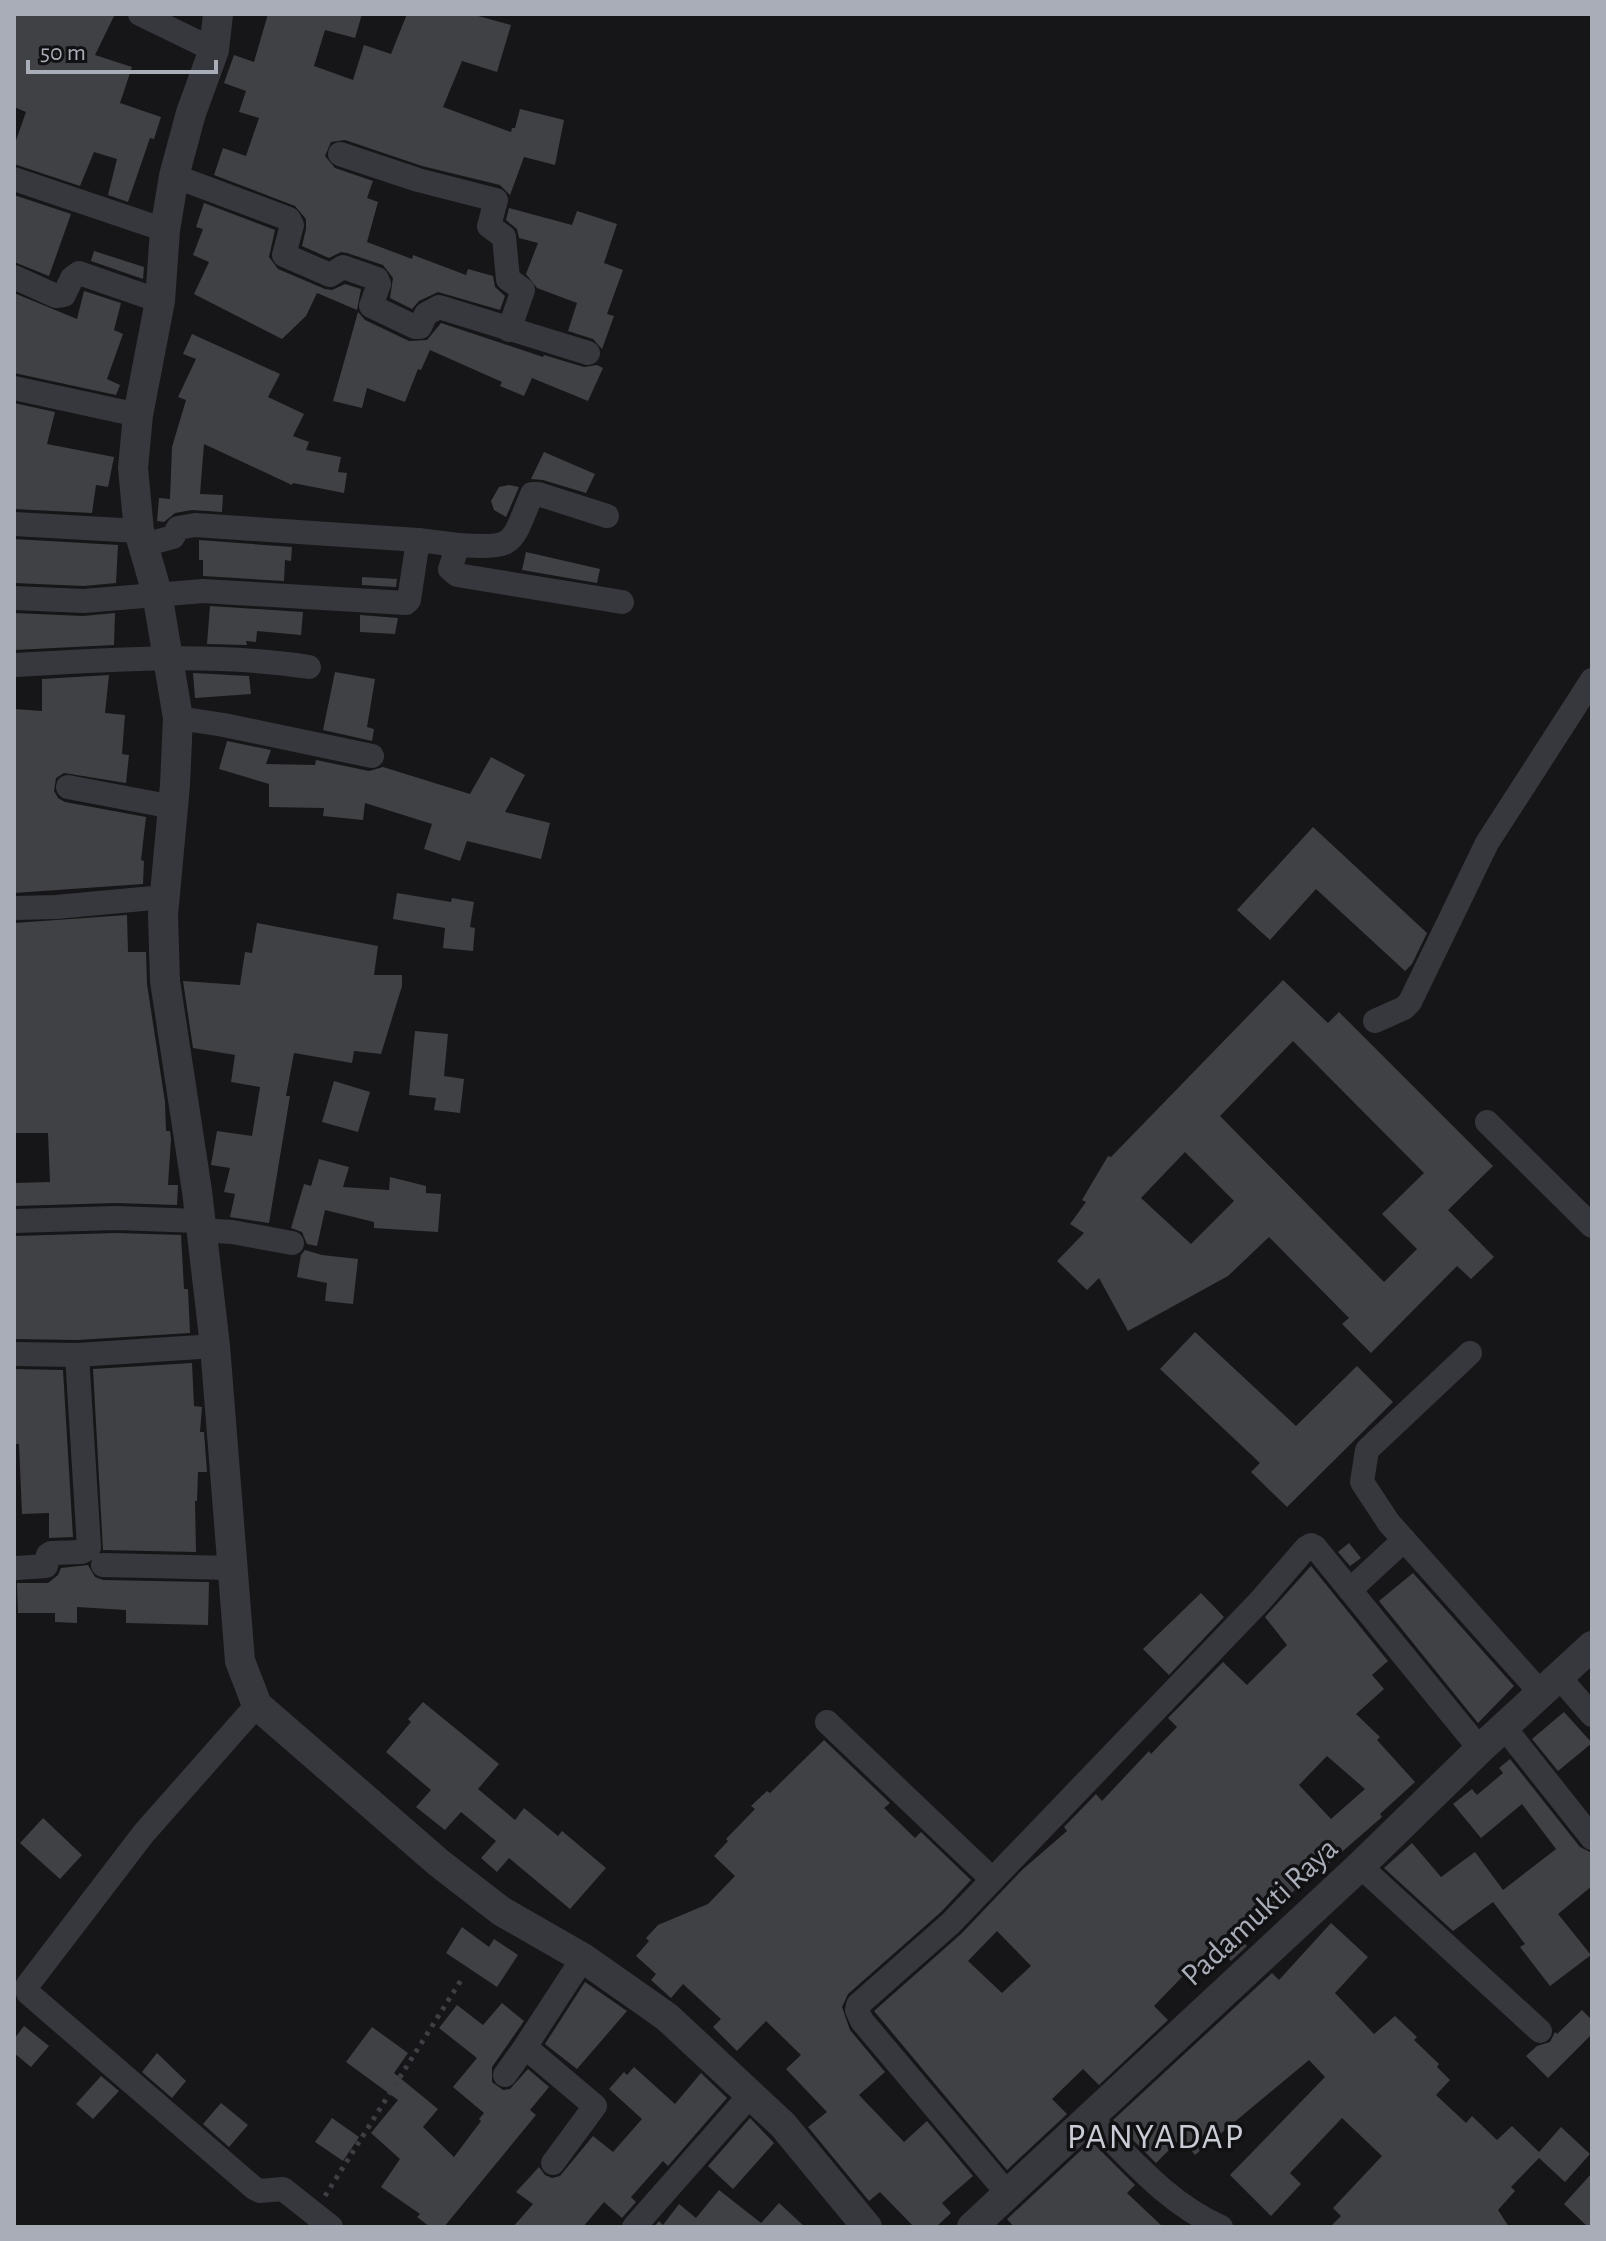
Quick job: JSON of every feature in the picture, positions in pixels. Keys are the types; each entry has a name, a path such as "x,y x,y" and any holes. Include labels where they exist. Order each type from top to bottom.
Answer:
{"street":[{"path":"140,14 214,50"},
{"path":"218,14 214,50 191,113 186,180 165,230 160,301 138,415 133,468 153,538 179,659 184,720 164,897 165,981 211,1228 215,1346 240,1661 257,1705 439,1863 501,1911 583,1958 667,2017 783,2125 867,2227"},
{"path":"340,154 418,180 496,200 489,226 503,235 508,279 523,290 509,330"},
{"path":"14,179 165,230"},
{"path":"186,180 289,219 292,225 285,252 287,257 330,275 343,267 377,279 379,284 371,304 375,309 418,328 426,314 439,307 588,353"},
{"path":"14,277 56,296 64,295 72,278 79,273 160,301"},
{"path":"14,388 138,415"},
{"path":"14,524 153,538 195,525 498,547 508,543 523,519 532,494 607,516"},
{"path":"14,598 84,601 203,591 406,603 418,540"},
{"path":"458,545 450,569 457,575 622,602"},
{"path":"14,665 179,659 263,661 309,667"},
{"path":"1375,1021 1404,1008 1410,1002 1487,843 1592,680"},
{"path":"184,720 224,725 372,756"},
{"path":"68,787 173,807"},
{"path":"14,908 164,897"},
{"path":"1487,1122 1592,1226"},
{"path":"14,1221 116,1218 211,1228 292,1243"},
{"path":"14,1354 77,1355 215,1346"},
{"path":"1470,1353 1367,1450 1362,1482 1404,1540 1550,1685 1592,1715"},
{"path":"17,1568 42,1568 46,1566 51,1553 82,1552 89,1547 77,1355"},
{"path":"1350,1590 1404,1540"},
{"path":"1008,2194 862,2021 857,2010 862,2001 951,1923 1260,1601 1306,1548 1311,1545 1315,1547 1480,1749"},
{"path":"103,1565 232,1568"},
{"name":"Padamukti Raya","path":"972,2227 1592,1646"},
{"path":"257,1705 144,1833 27,1986 28,1993 254,2188 260,2191 283,2189 323,2220"},
{"path":"827,1722 992,1879"},
{"path":"1504,1727 1592,1838"},
{"path":"1360,1866 1540,2031"},
{"path":"505,2075 583,1958"},
{"path":"525,2047 592,2100 595,2106 553,2163"},
{"path":"634,2227 751,2094"},
{"path":"1089,2117 1183,2208 1221,2227"},
{"path":"1168,2227 1183,2208"}],"path":[{"path":"323,2220 463,1977"}],"building":[{"path":"14,14 115,14 95,55 132,67 120,103 161,117 154,139 150,138 128,202 108,195 117,159 94,152 80,186 14,164 14,146 26,112 14,107"},
{"path":"268,14 362,14 355,38 325,30 314,66 353,80 364,45 391,54 407,14 471,14 511,25 497,72 462,61 443,107 511,132 520,109 564,120 555,165 524,157 510,195 500,185 422,166 345,140 331,142 325,156 335,168 373,181 367,198 378,202 367,242 466,275 468,269 493,276 495,287 505,296 500,310 438,292 419,301 412,309 390,298 393,278 383,265 341,252 329,258 302,246 306,219 295,206 214,175 223,148 246,156 259,118 239,112 246,91 224,83 234,55 254,62"},
{"path":"14,195 71,214 49,276 14,262"},
{"path":"204,203 275,230 269,257 278,269 325,289 332,290 345,284 361,289 357,310 317,293 306,316 282,339 194,294 209,262 193,255 203,229 196,227"},
{"path":"509,208 572,225 577,211 617,224 604,263 623,270 607,314 614,316 602,349 593,339 568,331 577,303 537,288 526,274 538,243 519,238 517,229 506,220"},
{"path":"94,251 144,267 143,279 91,261"},
{"path":"84,291 121,303 114,330 123,334 107,379 120,385 116,395 14,373 14,293 77,319"},
{"path":"358,312 365,320 409,341 427,340 441,323 543,357 584,367 597,365 603,368 588,401 532,378 524,396 500,386 502,382 430,350 421,370 418,369 405,402 367,388 362,408 333,401"},
{"path":"192,334 280,374 268,397 304,414 293,436 309,442 306,450 341,457 338,472 347,473 344,493 292,485 204,444 200,494 223,495 222,512 192,510 175,513 164,522 157,521 159,498 170,499 172,447 186,400 178,397 196,359 183,354"},
{"path":"14,403 55,412 47,444 114,457 108,487 96,485 92,513 14,509"},
{"path":"544,452 595,474 586,493 531,479"},
{"path":"499,487 519,487 506,517 494,510 491,501"},
{"path":"14,539 118,545 116,583 84,586 14,583"},
{"path":"199,540 292,547 291,561 285,560 284,581 203,576"},
{"path":"526,552 600,569 597,583 522,570"},
{"path":"362,577 397,579 396,587 362,585"},
{"path":"210,606 303,612 301,635 257,631 256,642 246,641 247,645 207,644"},
{"path":"14,613 83,616 115,613 114,645 14,650"},
{"path":"360,615 398,618 395,634 360,632"},
{"path":"335,672 375,679 367,727 374,729 372,741 323,730"},
{"path":"193,673 249,676 251,694 195,698"},
{"path":"109,675 105,713 125,715 122,754 129,755 126,783 64,773 56,778 54,791 65,802 146,817 141,860 144,861 143,884 14,893 14,709 42,711 42,679"},
{"path":"227,741 271,750 266,764 315,765 316,760 369,771 383,767 470,794 491,757 525,775 505,812 550,823 541,859 467,841 460,861 424,849 432,824 365,803 363,820 323,816 324,808 269,807 269,784 219,769"},
{"path":"1313,827 1427,933 1412,964 1405,971 1316,889 1270,940 1237,910"},
{"path":"397,893 451,902 452,898 474,902 470,927 475,928 473,951 443,948 445,928 393,919"},
{"path":"127,915 128,952 146,952 147,984 165,1102 166,1131 170,1131 171,1139 168,1185 178,1185 177,1205 14,1206 14,1183 50,1182 48,1133 14,1133 14,923"},
{"path":"257,923 378,946 374,975 402,975 402,986 381,1054 354,1051 352,1063 294,1053 269,1223 230,1217 235,1194 224,1192 230,1168 211,1165 217,1131 252,1136 260,1087 231,1082 235,1055 193,1048 183,981 240,985 245,952 252,953"},
{"path":"1283,980 1328,1023 1339,1012 1493,1166 1448,1210 1494,1257 1471,1279 1457,1266 1371,1353 1342,1324 1349,1318 1269,1237 1228,1276 1128,1331 1099,1278 1087,1290 1057,1261 1084,1233 1070,1224 1086,1202 1082,1200 1108,1156 1111,1157","holes":["1293,1041 1424,1173 1382,1214 1417,1249 1384,1282 1220,1116","1185,1152 1234,1201 1191,1244 1141,1198"]},
{"path":"415,1031 448,1034 444,1076 464,1079 460,1113 434,1110 436,1098 409,1095"},
{"path":"334,1081 370,1092 358,1132 322,1122"},
{"path":"319,1159 349,1167 343,1187 389,1190 390,1177 426,1186 426,1193 441,1194 438,1232 374,1228 374,1222 325,1210 317,1246 307,1244 302,1232 291,1228 304,1184 311,1186"},
{"path":"181,1235 190,1333 77,1340 14,1339 14,1236"},
{"path":"305,1250 358,1259 353,1304 325,1301 327,1283 297,1277 301,1255"},
{"path":"1195,1332 1296,1426 1357,1366 1393,1402 1287,1507 1251,1472 1260,1463 1160,1369"},
{"path":"192,1363 194,1406 202,1407 200,1432 204,1432 207,1472 198,1472 196,1552 103,1550 93,1369"},
{"path":"14,1369 63,1370 73,1537 49,1538 49,1513 22,1514 19,1444 15,1444"},
{"path":"1349,1543 1361,1558 1350,1566 1338,1552"},
{"path":"88,1565 95,1577 103,1580 209,1582 208,1625 126,1623 126,1610 77,1607 77,1623 55,1622 55,1613 18,1613 17,1583 48,1583 61,1568"},
{"path":"1311,1566 1388,1661 1372,1675 1384,1689 1356,1714 1380,1737 1377,1740 1415,1782 1380,1814 1382,1817 1313,1877 1311,1875 1260,1923 1244,1943 1247,1946 1231,1961 1214,1944 1154,2006 1168,2020 1099,2085 1083,2069 1052,2099 1067,2114 1007,2170 874,2011 961,1934 1022,1870 1067,1831 1064,1827 1096,1794 1102,1801 1149,1751 1151,1754 1177,1727 1168,1718 1223,1662 1247,1685 1287,1645 1265,1617","holes":["1327,1756 1365,1789 1331,1819 1299,1785","997,1931 1031,1966 1002,1993 968,1961"]},
{"path":"1413,1573 1514,1686 1478,1723 1379,1601"},
{"path":"1201,1593 1224,1617 1169,1675 1143,1649"},
{"path":"423,1702 499,1764 478,1789 515,1820 524,1808 558,1836 562,1831 606,1868 570,1909 509,1858 497,1872 481,1858 496,1841 461,1812 445,1830 416,1807 431,1790 386,1752"},
{"path":"1564,1712 1592,1743 1558,1771 1532,1739"},
{"path":"824,1740 890,1803 884,1808 915,1838 921,1832 971,1880 941,1912 848,1994 842,2007 850,2030 885,2072 859,2095 904,2142 927,2121 973,2176 942,2203 951,2213 936,2227 914,2227 880,2192 869,2201 808,2127 827,2112 786,2069 801,2055 766,2021 737,2051 713,2027 721,2019 683,1984 671,1998 651,1980 656,1974 636,1956 658,1925 708,1904 735,1876 714,1856 755,1809 751,1806 767,1791 770,1793"},
{"path":"1510,1759 1580,1847 1592,1853 1592,1886 1558,1914 1591,1955 1550,1986 1520,1947 1525,1944 1493,1902 1453,1931 1384,1868 1412,1843 1441,1877 1475,1852 1503,1890 1556,1849 1522,1804 1481,1838 1453,1804 1472,1789 1477,1795 1503,1773 1499,1768"},
{"path":"43,1818 82,1855 60,1879 20,1843"},
{"path":"1331,1923 1368,1957 1335,1993 1374,2034 1395,2016 1417,2037 1414,2040 1439,2064 1437,2067 1450,2080 1436,2095 1466,2123 1472,2116 1497,2140 1512,2126 1539,2152 1561,2127 1590,2154 1565,2182 1539,2158 1511,2187 1515,2191 1498,2210 1509,2227 1330,2227 1341,2216 1333,2208 1382,2156 1342,2118 1290,2173 1301,2184 1271,2216 1230,2175 1325,2077 1309,2060 1195,2155 1181,2138 1156,2163 1113,2120 1272,1973 1279,1980"},
{"path":"462,1927 489,1947 494,1939 518,1955 497,1987 446,1953"},
{"path":"585,1982 627,2011 577,2069 545,2044"},
{"path":"502,2003 524,2021 492,2067 492,2082 503,2090 510,2089 528,2069 549,2087 530,2110 536,2115 444,2227 430,2227 417,2217 420,2214 381,2187 400,2159 371,2133 398,2100 346,2062 372,2027 408,2053 394,2073 438,2109 423,2127 454,2157 484,2113 453,2087 477,2058 439,2028 457,2005 483,2025"},
{"path":"1582,2010 1592,2020 1592,2034 1548,2078 1526,2056 1537,2046 1550,2042 1555,2032 1557,2034"},
{"path":"24,2026 49,2046 31,2067 14,2053 14,2039"},
{"path":"157,2053 186,2081 172,2098 142,2072"},
{"path":"634,2067 675,2104 701,2073 727,2098 668,2166 663,2161 631,2197 636,2202 622,2218 604,2202 583,2227 513,2227 533,2204 516,2192 539,2167 552,2178 560,2176 593,2136 613,2152 642,2119 609,2089 624,2072 627,2075"},
{"path":"101,2076 119,2091 93,2119 76,2104"},
{"path":"221,2103 248,2125 229,2147 203,2124"},
{"path":"332,2118 359,2137 343,2161 315,2142"},
{"path":"750,2118 774,2143 733,2189 708,2166"},
{"path":"1091,2141 1135,2185 1127,2193 1163,2227 1014,2227 1007,2219"},
{"path":"1592,2173 1592,2227 1588,2227 1564,2204"},
{"path":"719,2190 761,2223 779,2203 805,2227 654,2227 659,2221 663,2225 679,2204 696,2218"}],"district":[{"name":"PANYADAP","path":"1156,2135"}]}
